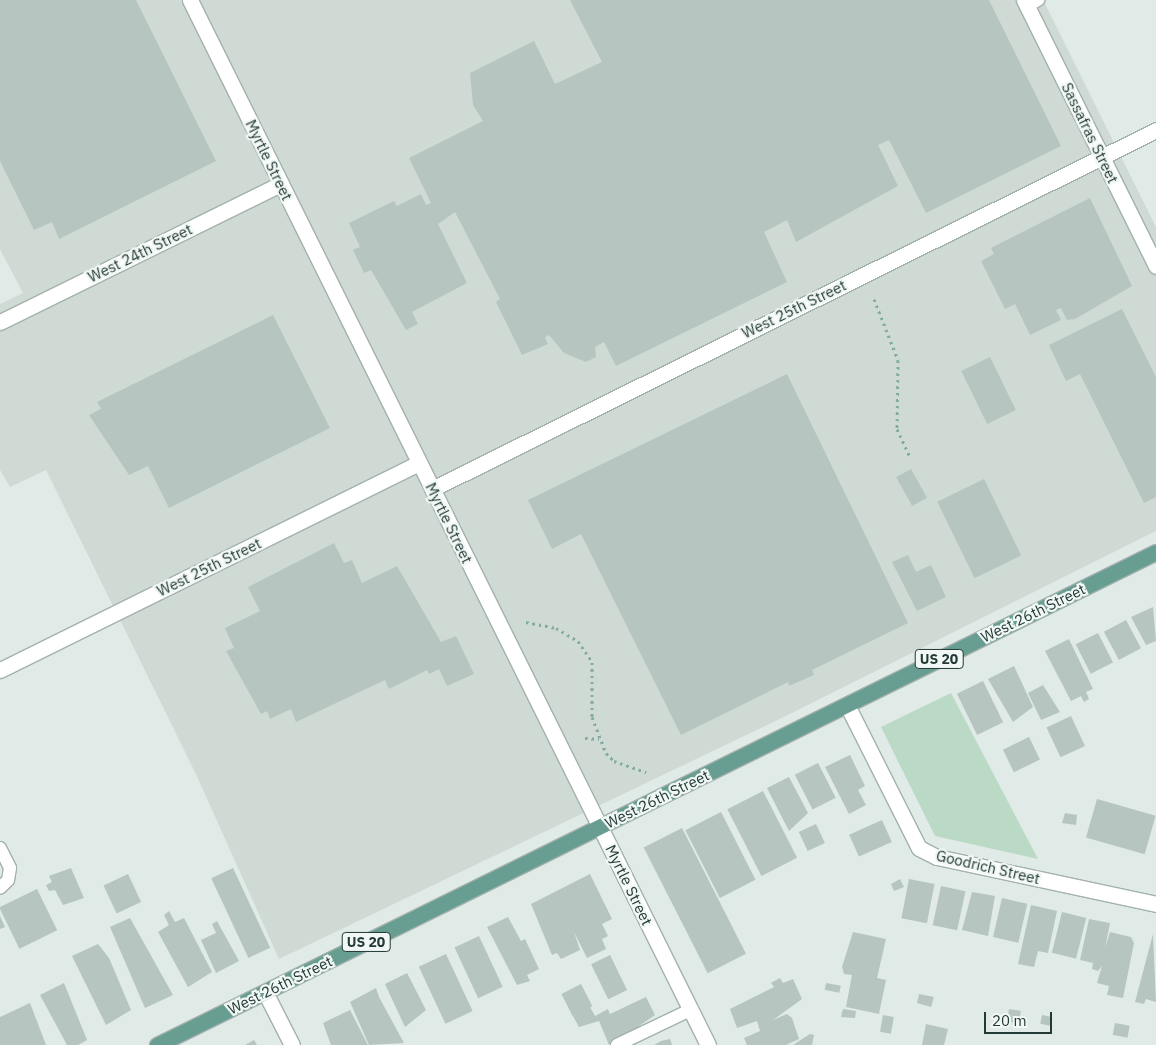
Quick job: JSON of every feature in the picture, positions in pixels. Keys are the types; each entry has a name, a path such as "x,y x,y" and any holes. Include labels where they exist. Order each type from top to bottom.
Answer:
{"main road":[{"name":"West 26th Street","path":"157,1045 1156,552"}],"street":[{"name":"Myrtle Street","path":"190,0 708,1045"},
{"name":"Sassafras Street","path":"1030,2 1102,157 1156,266"},
{"name":"West 25th Street","path":"432,489 1156,130"},
{"name":"West 24th Street","path":"0,322 281,184"},
{"name":"West 25th Street","path":"0,670 419,463"},
{"name":"Goodrich Street","path":"847,705 918,848 937,857 1156,904"},
{"path":"265,992 292,1045"}],"lane":[{"path":"0,848 10,868 8,880 0,888"},
{"path":"617,1045 690,1010"}],"path":[{"path":"874,299 898,360 897,429 909,455"},
{"path":"526,622 571,635 585,651 594,671 592,717 599,739 614,762 646,772"},
{"path":"585,738 599,739"}],"shaded area":[{"path":"0,0 1043,0 1156,227 1156,531 792,713 279,959 195,772 46,470 10,487 0,470 0,304 23,293 0,249"}],"green space":[{"path":"951,693 1038,859 935,836 881,727"}],"building":[{"path":"0,0 136,0 216,161 59,239 52,222 34,230 0,161"},
{"path":"570,0 989,0 1061,146 926,213 889,140 878,145 898,186 796,242 787,220 764,232 787,282 616,366 604,342 595,347 596,357 586,362 564,353 549,335 545,337 548,344 522,355 496,302 500,299 455,212 438,224 467,283 412,312 418,324 406,330 371,270 364,273 353,250 360,247 349,223 394,201 397,206 421,194 426,205 431,203 409,158 483,121 473,105 470,73 534,41 555,84 602,62"},
{"path":"1090,198 1132,286 1075,319 1067,320 1061,308 1056,310 1061,320 1030,335 1015,304 1005,309 981,261 994,254 991,248"},
{"path":"1122,309 1156,377 1156,497 1144,503 1080,374 1066,381 1049,345"},
{"path":"273,315 330,428 169,508 148,466 129,475 89,415 101,409 97,402"},
{"path":"990,357 1016,410 987,424 961,371"},
{"path":"787,374 908,623 812,670 814,675 789,686 788,682 681,735 581,534 552,549 528,500"},
{"path":"911,469 927,498 912,506 896,477"},
{"path":"984,479 1021,555 975,578 937,502"},
{"path":"334,543 344,563 352,560 362,583 397,566 441,642 456,636 474,674 447,686 439,669 429,674 427,670 389,689 385,680 296,722 291,709 270,719 267,711 261,714 226,651 234,648 225,628 260,611 248,587"},
{"path":"908,555 916,572 931,565 946,597 917,611 892,562"},
{"path":"1153,607 1156,641 1146,645 1131,617"},
{"path":"1126,620 1141,648 1119,660 1104,632"},
{"path":"1098,633 1113,662 1091,674 1076,644"},
{"path":"1069,639 1093,689 1086,692 1089,699 1084,702 1081,696 1071,701 1045,651"},
{"path":"1014,666 1033,707 1013,722 988,679"},
{"path":"983,681 1003,722 977,735 957,694"},
{"path":"1043,685 1060,712 1041,720 1028,693"},
{"path":"1071,716 1085,746 1060,757 1047,727"},
{"path":"1029,737 1040,759 1014,772 1003,750"},
{"path":"850,755 865,786 858,790 866,805 849,814 825,767"},
{"path":"818,763 836,798 813,810 795,775"},
{"path":"789,777 808,813 789,831 767,788"},
{"path":"763,791 797,858 761,876 727,809"},
{"path":"1097,799 1156,816 1145,854 1086,837"},
{"path":"721,812 756,880 720,898 685,830"},
{"path":"1065,813 1077,815 1076,825 1062,823"},
{"path":"882,820 892,842 859,857 849,835"},
{"path":"816,824 825,843 808,851 799,832"},
{"path":"682,828 746,954 708,973 644,848"},
{"path":"71,868 84,898 63,905 55,890 49,891 46,885 52,882 49,876"},
{"path":"233,868 270,948 248,958 211,878"},
{"path":"128,874 141,902 117,914 104,885"},
{"path":"590,874 612,919 602,924 608,936 602,939 606,949 587,958 574,932 580,950 561,959 557,953 552,955 531,904"},
{"path":"900,879 904,887 894,891 891,884"},
{"path":"909,879 935,884 927,923 901,918"},
{"path":"941,886 965,891 957,930 933,925"},
{"path":"37,889 57,930 19,949 0,907"},
{"path":"972,892 995,896 988,936 962,930"},
{"path":"1002,898 1027,904 1018,943 993,937"},
{"path":"1031,905 1057,911 1048,953 1038,951 1034,967 1018,964"},
{"path":"169,911 175,922 184,918 212,972 188,987 158,932 169,925 164,915"},
{"path":"1062,912 1086,918 1076,959 1052,953"},
{"path":"0,916 5,927 0,929"},
{"path":"508,917 521,941 525,939 539,969 527,975 530,981 517,985 487,927"},
{"path":"130,918 173,995 145,1008 110,927"},
{"path":"1089,919 1110,923 1105,948 1110,932 1131,937 1134,943 1123,998 1107,995 1109,986 1097,983 1102,966 1098,971 1092,969 1093,963 1080,960"},
{"path":"217,921 239,961 216,973 201,940 216,933 212,924"},
{"path":"853,932 886,939 877,978 886,980 879,1014 846,1007 852,975 844,974 842,967"},
{"path":"1153,934 1156,1002 1146,999 1144,1004 1135,1002"},
{"path":"479,936 503,987 478,998 455,947"},
{"path":"98,944 109,958 131,1010 106,1025 72,956"},
{"path":"446,954 473,1011 445,1024 419,967"},
{"path":"610,955 627,990 608,999 591,964"},
{"path":"407,973 426,1010 405,1027 385,984"},
{"path":"780,978 783,983 793,979 802,999 773,1020 787,1014 792,1018 799,1039 786,1045 747,1045 744,1038 760,1031 757,1021 737,1028 730,1009 774,987 771,983"},
{"path":"64,983 87,1040 78,1045 67,1045 40,995"},
{"path":"826,983 841,986 839,993 825,990"},
{"path":"581,984 592,1006 573,1016 561,994"},
{"path":"376,988 404,1043 369,1045 350,1002"},
{"path":"919,994 934,997 931,1007 917,1003"},
{"path":"646,997 655,1015 639,1026 641,1030 609,1045 599,1021 579,1027 573,1016 590,1007 595,1016 608,1009 610,1014"},
{"path":"30,1003 46,1045 0,1045 0,1017"},
{"path":"843,1009 856,1011 855,1018 841,1017"},
{"path":"1009,1009 1021,1011 1019,1024 1007,1022"},
{"path":"350,1010 368,1045 331,1045 323,1023"},
{"path":"883,1015 894,1017 891,1034 880,1032"},
{"path":"1042,1015 1052,1017 1050,1026 1040,1024"},
{"path":"1115,1023 1130,1026 1127,1038 1113,1035"},
{"path":"926,1024 948,1029 944,1045 922,1045"},
{"path":"810,1034 814,1035 812,1045 793,1045"},
{"path":"670,1039 672,1045 654,1045 661,1041"},
{"path":"254,1040 257,1045 245,1045"}]}
